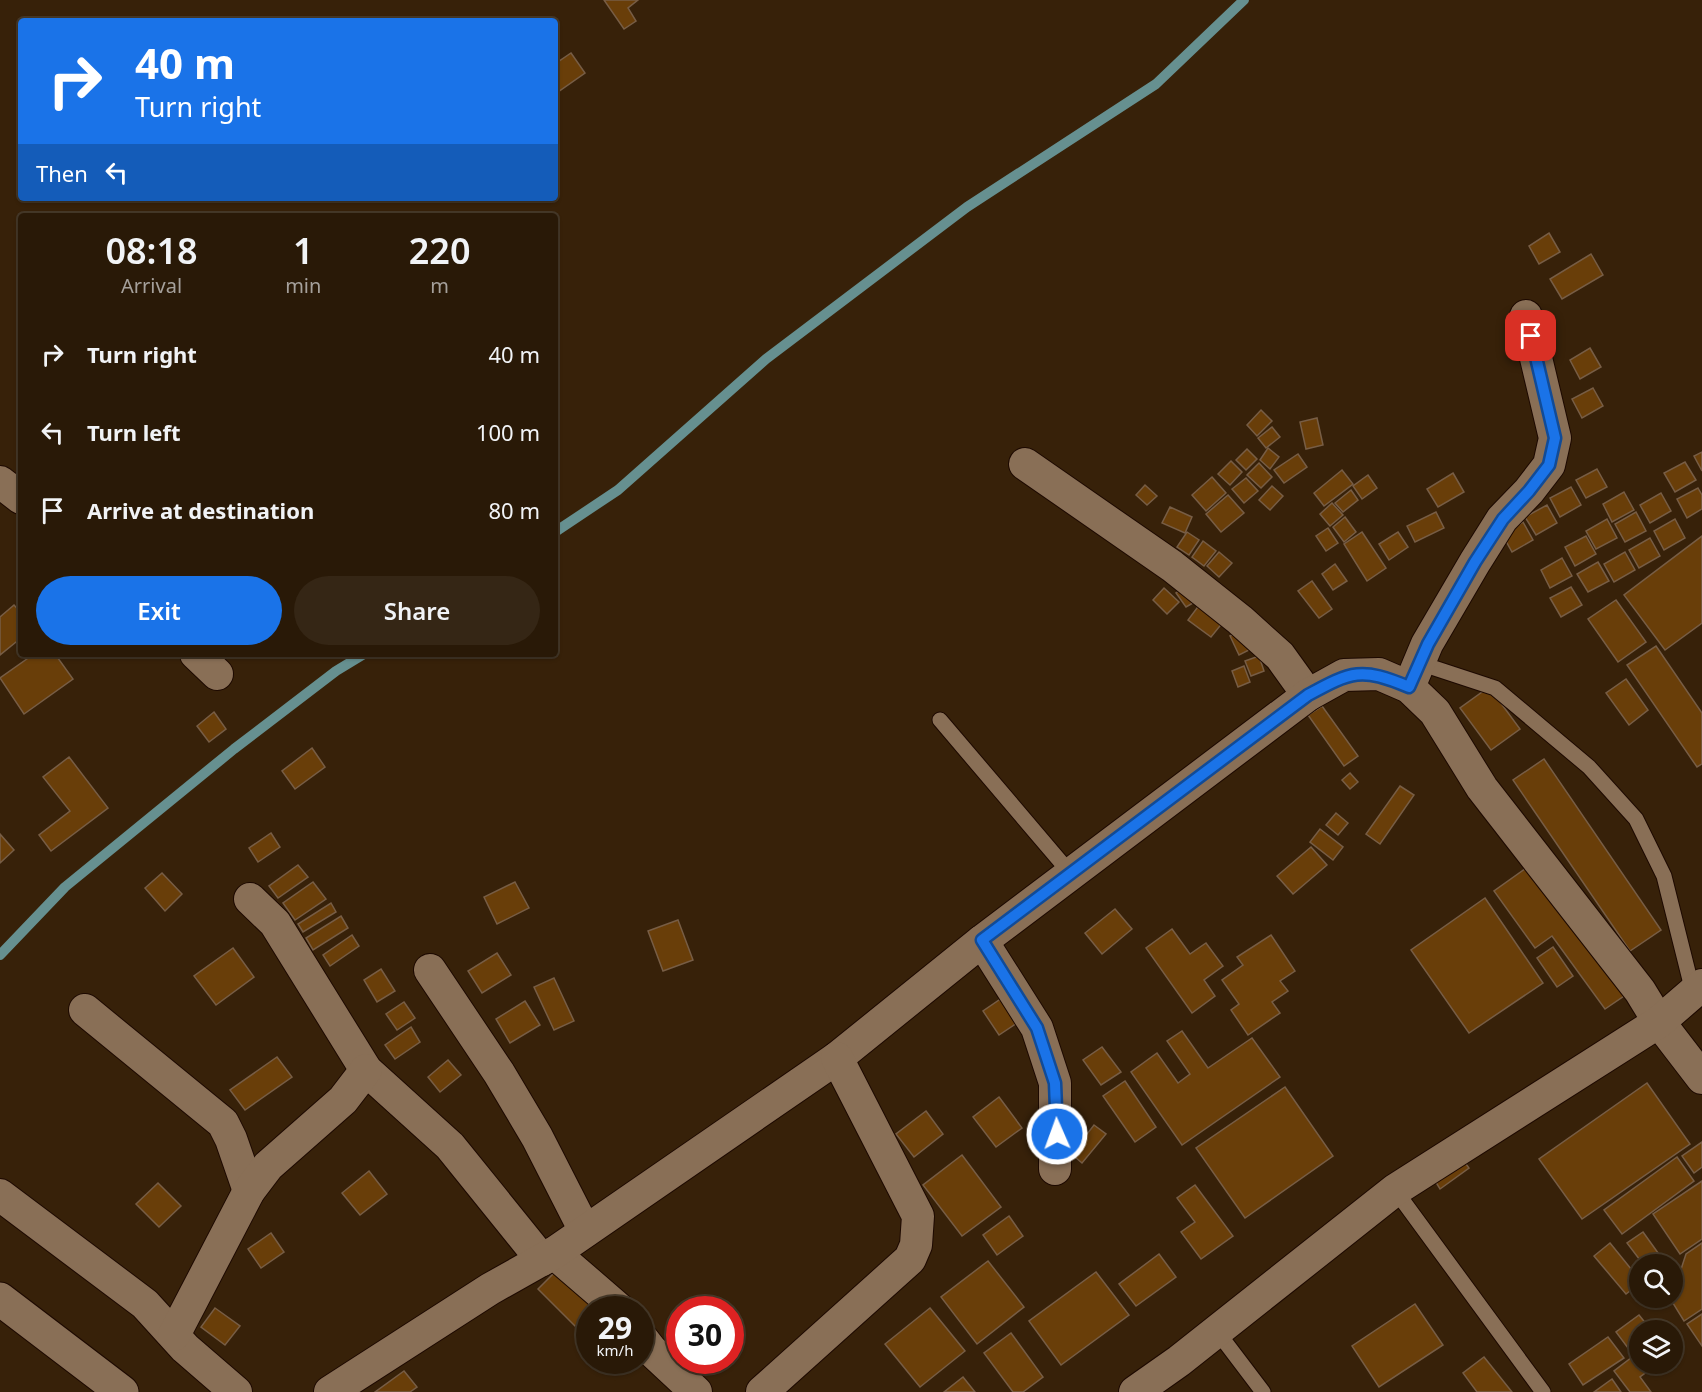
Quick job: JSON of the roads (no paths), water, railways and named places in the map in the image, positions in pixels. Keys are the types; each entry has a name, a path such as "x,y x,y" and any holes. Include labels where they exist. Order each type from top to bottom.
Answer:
{"main road":[{"path":"0,1299 122,1392"}],"street":[{"path":"1414,675 1475,562 1503,519 1549,465 1555,438 1526,316"},
{"path":"1025,464 1172,566 1240,620 1280,656 1308,695"},
{"path":"0,482 18,496"},
{"path":"330,1392 490,1289 548,1257 837,1058 982,940 1308,695 1344,675 1414,675"},
{"path":"1414,675 1482,788 1640,992 1659,1022 1702,1078"},
{"path":"250,899 275,923 366,1070 450,1146 548,1257 601,1296"},
{"path":"982,940 1037,1028 1055,1083 1055,1169"},
{"path":"430,970 505,1082 537,1137 585,1232"},
{"path":"1135,1392 1179,1361 1395,1190 1659,1022 1698,988"},
{"path":"85,1010 223,1123 249,1191"},
{"path":"762,1392 910,1259 916,1245 918,1216 837,1058"},
{"path":"174,1335 249,1191 268,1166 343,1100 366,1070"},
{"path":"0,1195 126,1288 236,1392"},
{"path":"654,1353 696,1392"}],"lane":[{"path":"1414,675 1495,688 1589,766 1636,819 1664,876 1698,988"},
{"path":"940,720 1071,874"},
{"path":"1395,1190 1543,1392"},
{"path":"1216,1330 1263,1392"}],"waterway":[{"path":"558,530 618,490 766,359 967,207 1156,84 1244,0"},
{"path":"0,955 65,887 234,749 336,671 359,657"}]}
